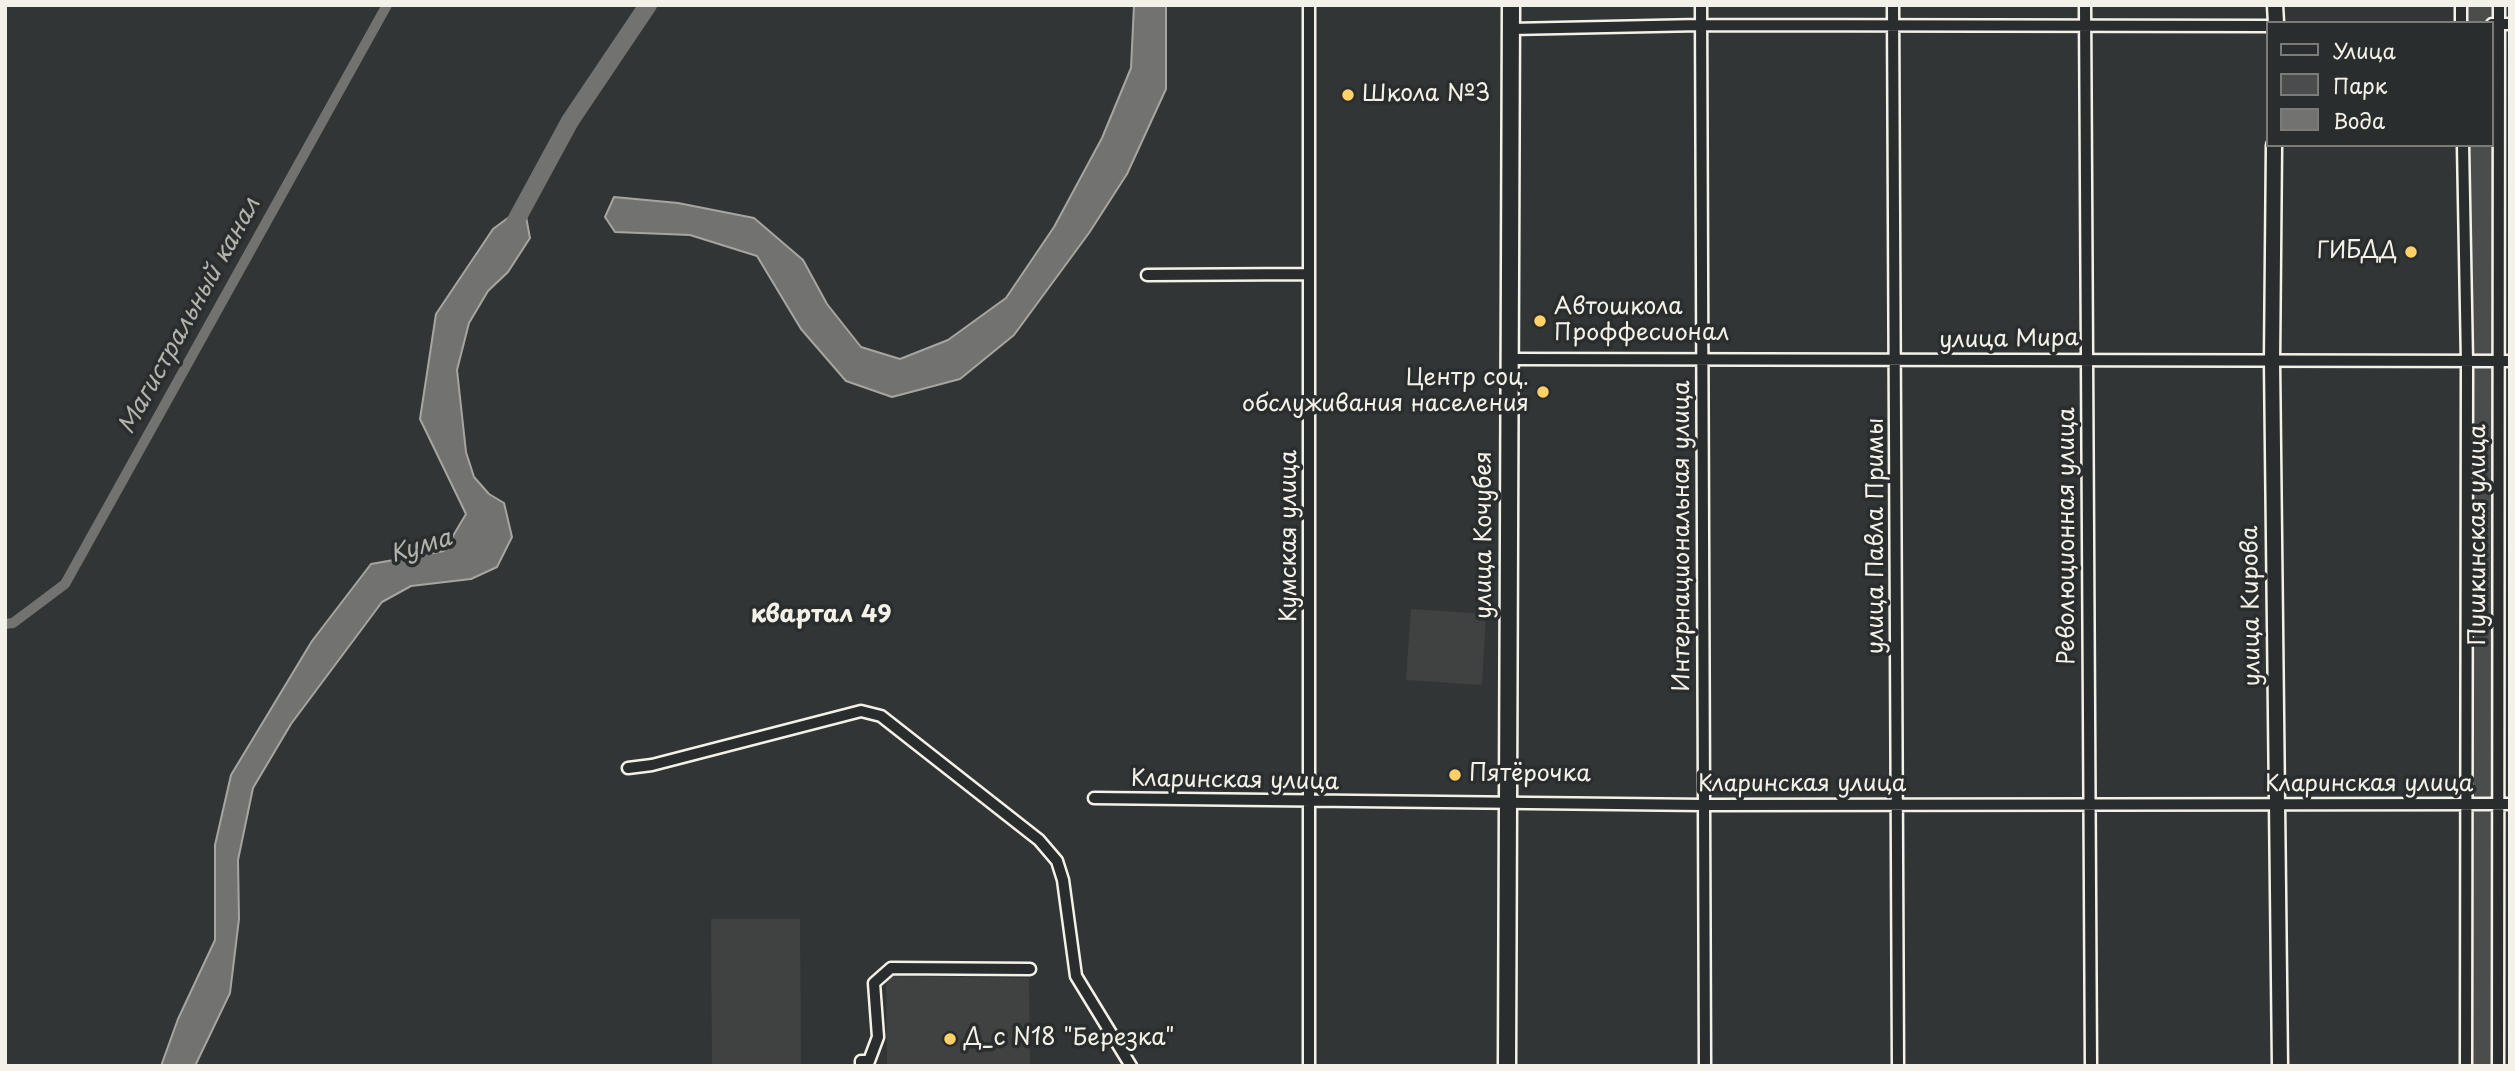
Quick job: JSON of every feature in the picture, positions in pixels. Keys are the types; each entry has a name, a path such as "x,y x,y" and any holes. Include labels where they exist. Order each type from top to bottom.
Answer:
{"main road":[{"name":"улица Кочубея","path":"1507,1066 1511,5"}],"street":[{"name":"Кумская улица","path":"1309,5 1309,1066"},
{"name":"Интернациональная улица","path":"1701,5 1705,1066"},
{"name":"улица Павла Примы","path":"1893,5 1898,1066"},
{"name":"Революционная улица","path":"2085,5 2091,1066"},
{"name":"Пушкинская улица","path":"2498,1066 2499,5"},
{"path":"1511,29 1700,25 2266,26"},
{"name":"улица Кирова","path":"2274,147 2272,361 2280,1066"},
{"name":"Пушкинская улица","path":"2463,147 2467,362 2466,1066"},
{"path":"1147,275 1307,274"},
{"name":"улица Мира","path":"1508,359 2510,360"},
{"path":"628,768 861,711 881,716 1039,840 1056,861 1063,880 1076,976 1130,1066"},
{"name":"Кларинская улица","path":"1094,798 1704,805 2510,804"},
{"path":"861,1066 860,1061 869,1061 878,1037 874,983 891,968 1030,969"}],"shaded area":[{"path":"1411,609 1486,614 1482,685 1406,680"},
{"path":"711,919 800,919 801,1063 797,1066 712,1066"},
{"path":"886,976 1029,978 1030,1066 887,1066"}],"green space":[{"path":"2465,5 2493,5 2493,21 2465,21"},
{"path":"2494,138 2496,358 2470,359 2467,147 2494,147"},
{"path":"2473,366 2494,366 2493,799 2472,800"},
{"path":"2474,812 2493,812 2491,1066 2472,1066"}],"water":[{"path":"1134,5 1166,5 1166,89 1127,174 1089,233 1014,335 960,379 892,397 846,381 801,329 757,256 690,235 615,232 605,217 614,197 678,203 754,218 803,260 827,304 861,347 900,359 948,340 1006,298 1054,227 1102,138 1131,68"},
{"path":"524,206 530,238 508,272 488,291 469,323 457,370 466,452 474,477 489,494 504,503 512,537 497,567 471,579 411,586 382,602 291,724 253,788 238,860 239,919 230,993 195,1066 161,1066 178,1019 215,940 215,845 231,775 312,641 371,564 444,551 466,514 420,419 436,314 493,229"}],"waterway":[{"name":"Магистральный канал","path":"5,624 13,623 65,584 387,5"},
{"name":"Кума","path":"513,226 570,121 648,5"}],"place":[{"name":"Школа №3","path":"1348,95"},
{"name":"ГИБДД","path":"2411,252"},
{"name":"Автошкола Проффесионал","path":"1540,321"},
{"name":"Центр соц. обслуживания населения","path":"1543,392"},
{"name":"Пятёрочка","path":"1455,775"},
{"name":"Д_с N18 \"Березка\"","path":"950,1039"}],"district":[{"name":"квартал 49","path":"821,615"}]}
